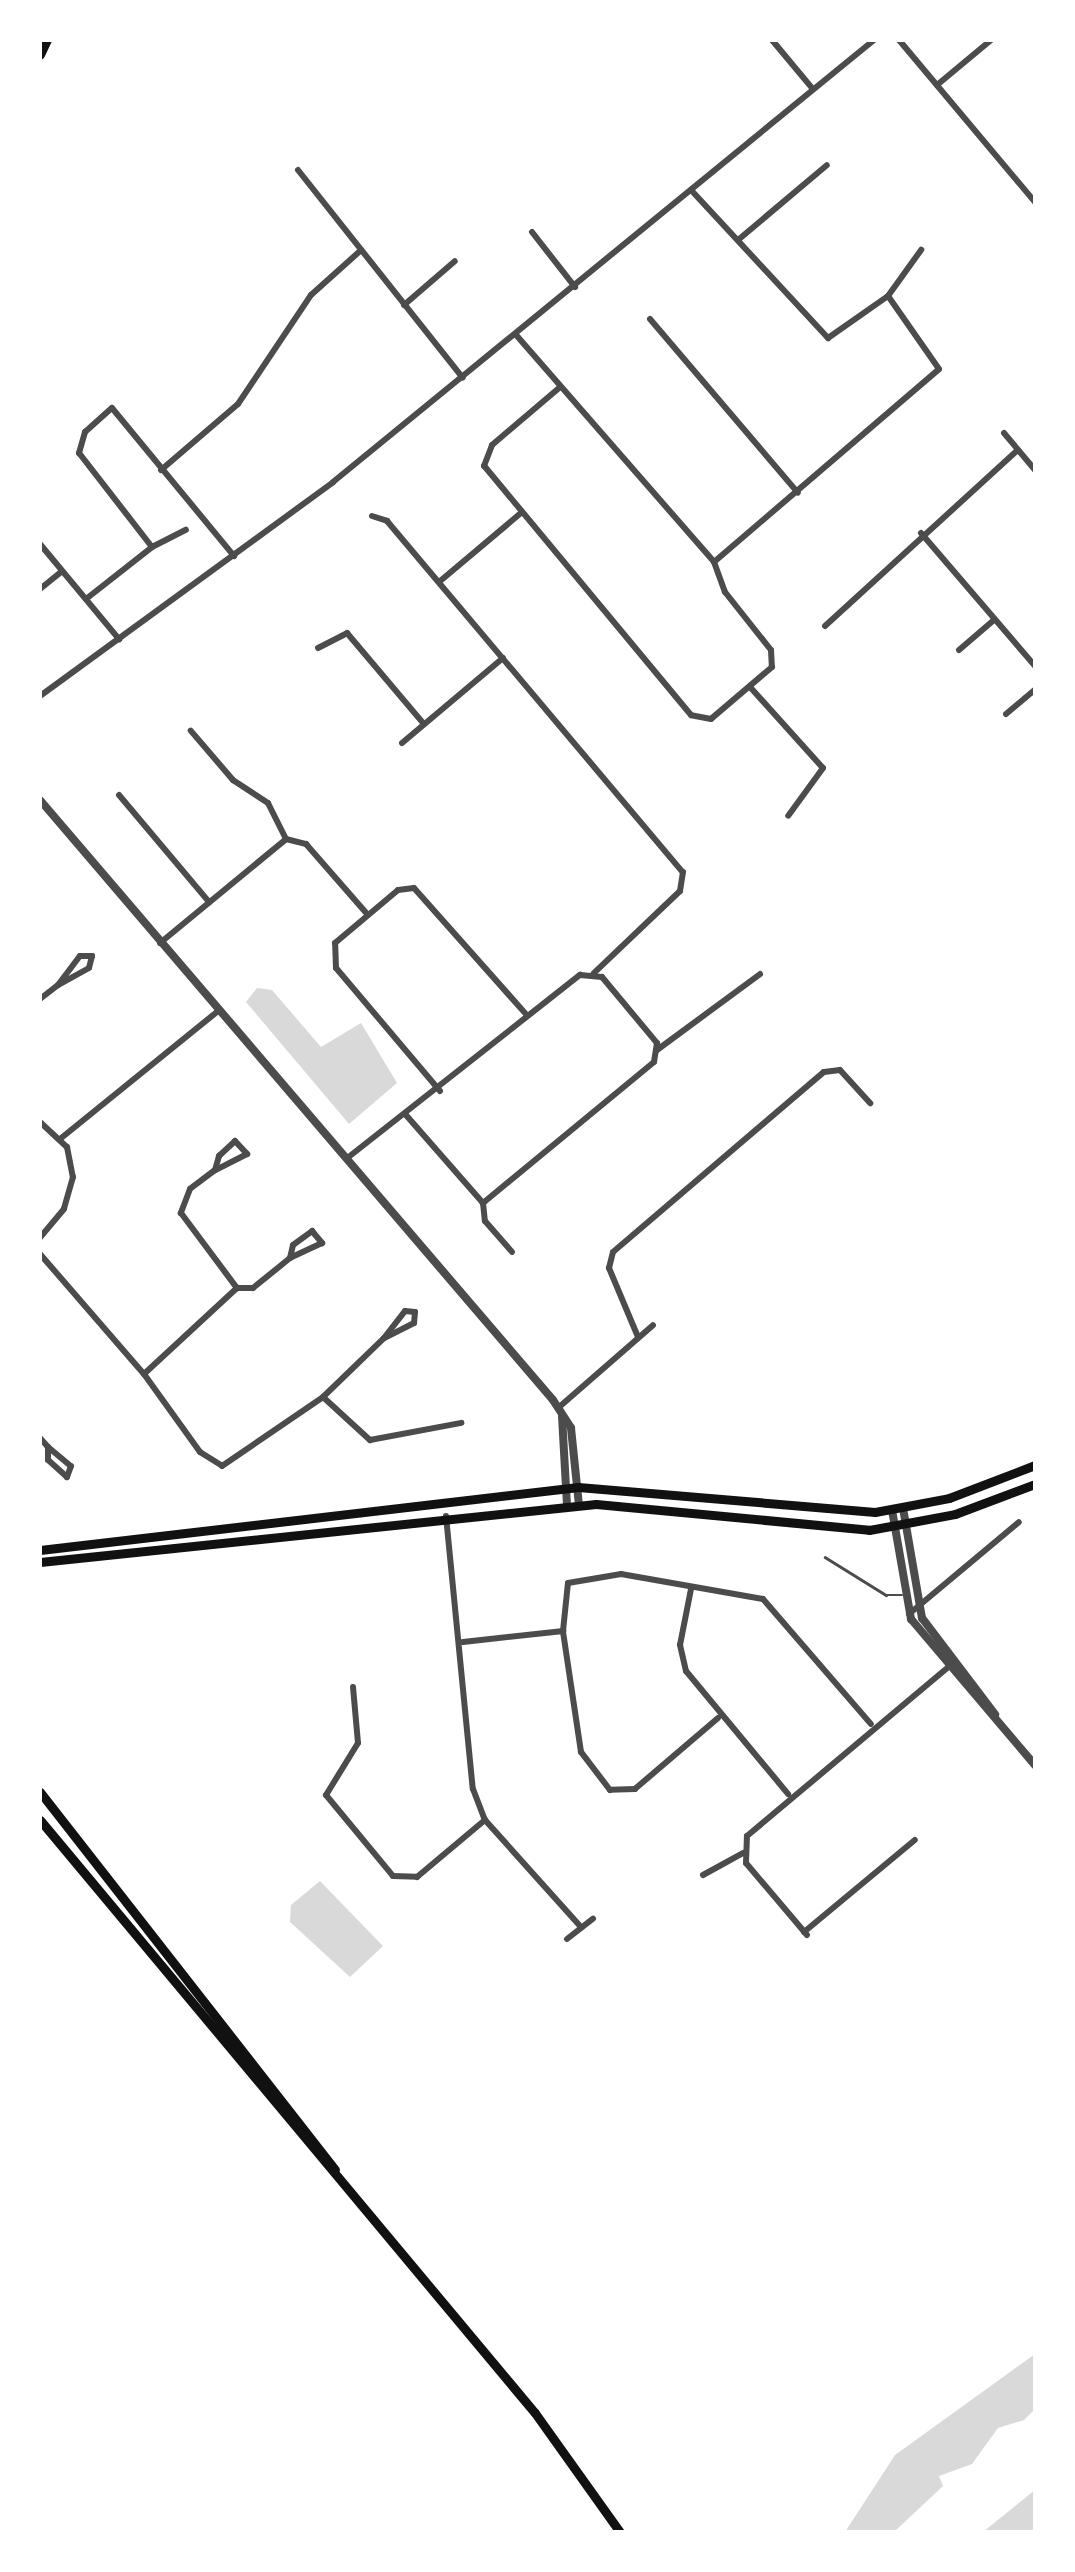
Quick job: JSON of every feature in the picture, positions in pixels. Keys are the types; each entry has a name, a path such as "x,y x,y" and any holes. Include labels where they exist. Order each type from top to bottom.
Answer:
{"highway":[{"path":"40,55 47,40"}],"main road":[{"path":"40,1550 578,1487 674,1491 806,1513 897,1509 1035,1465"},
{"path":"40,1562 446,1516 579,1505 664,1508 786,1529 899,1527 1035,1484"},
{"path":"40,1792 360,2204"},
{"path":"40,1820 535,2413 620,2532"}],"street":[{"path":"772,40 812,88"},
{"path":"40,696 234,556 464,378 874,40"},
{"path":"899,40 1035,202"},
{"path":"937,85 991,40"},
{"path":"738,240 827,165"},
{"path":"298,170 464,378"},
{"path":"691,190 820,336 836,336 888,296 921,250"},
{"path":"532,232 575,287"},
{"path":"161,470 238,404 311,295 360,252"},
{"path":"404,305 456,262"},
{"path":"714,562 938,369 888,296"},
{"path":"650,320 798,493"},
{"path":"517,336 714,562 724,592 771,650 772,668 711,719 692,715 521,513 484,456 560,388"},
{"path":"152,546 79,454 84,432 112,408 234,556"},
{"path":"1004,433 1035,470"},
{"path":"825,626 921,533 1018,450"},
{"path":"439,582 521,513"},
{"path":"346,1160 440,1090 526,1014 594,973 683,882 676,861 439,582 372,516"},
{"path":"86,599 152,546 186,530"},
{"path":"921,533 1035,666"},
{"path":"40,544 120,639"},
{"path":"40,590 62,570"},
{"path":"959,650 994,620"},
{"path":"318,648 347,634 424,724"},
{"path":"402,743 503,658"},
{"path":"750,687 823,768 788,816"},
{"path":"1006,714 1035,690"},
{"path":"192,732 233,780 268,803 286,838 306,844 368,915"},
{"path":"119,795 209,902"},
{"path":"40,800 560,1412 579,1505"},
{"path":"160,943 286,838"},
{"path":"440,1090 332,962 335,943 398,890 419,891 526,1014"},
{"path":"40,998 89,968 92,956 80,956 58,985"},
{"path":"594,973 657,1050"},
{"path":"483,1202 654,1062 657,1050 760,974"},
{"path":"60,1139 218,1011"},
{"path":"638,1337 609,1268 613,1252 824,1072 840,1070 870,1103"},
{"path":"406,1114 483,1202 485,1221 512,1252"},
{"path":"40,1122 60,1139 71,1192 40,1238"},
{"path":"215,1170 235,1141 245,1142 247,1154 215,1170 190,1189 180,1212 236,1288"},
{"path":"144,1374 236,1288 254,1288 290,1258 312,1230 322,1233 304,1257 290,1258"},
{"path":"40,1254 144,1374 200,1452 222,1466 324,1397 384,1338 405,1311 415,1312 414,1323 384,1338"},
{"path":"560,1412 653,1325"},
{"path":"324,1397 370,1440 461,1423"},
{"path":"560,1412 567,1506"},
{"path":"40,1438 71,1466 66,1477 48,1460 48,1448"},
{"path":"897,1509 908,1614 1035,1764"},
{"path":"446,1516 463,1642 473,1789 485,1820 581,1926"},
{"path":"908,1614 1018,1522"},
{"path":"899,1527 918,1606 952,1664"},
{"path":"718,1718 634,1789 610,1790 580,1752 563,1630 564,1591 582,1574 763,1599 871,1724"},
{"path":"691,1589 680,1654 718,1718 788,1794"},
{"path":"463,1642 563,1630"},
{"path":"703,1875 742,1853 788,1794 871,1724 952,1664"},
{"path":"353,1687 358,1743 326,1795 393,1876 417,1877 485,1820"},
{"path":"742,1853 805,1933 915,1840"},
{"path":"567,1939 593,1919"}],"lane":[{"path":"825,1556 886,1595 914,1592"}],"shaded area":[{"path":"257,988 272,990 321,1047 361,1023 397,1083 349,1124 246,1002"},
{"path":"320,1881 383,1946 350,1977 290,1922 291,1905"},
{"path":"1035,2354 1035,2409 1024,2420 998,2428 972,2464 939,2476 943,2486 894,2532 845,2532 895,2455"},
{"path":"1035,2490 1035,2532 983,2532"}]}
